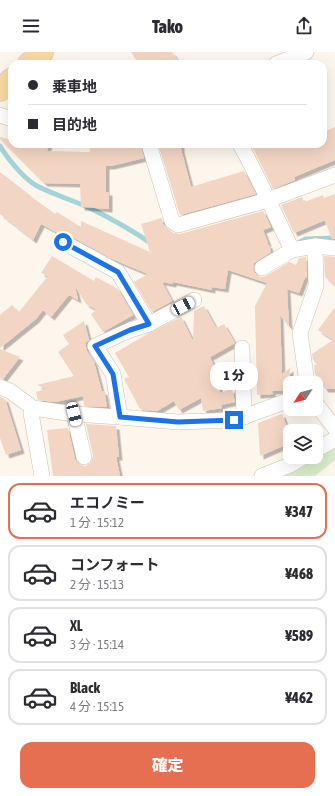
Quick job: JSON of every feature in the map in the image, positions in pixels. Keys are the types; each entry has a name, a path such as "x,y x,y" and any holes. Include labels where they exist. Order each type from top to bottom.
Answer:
{"main road":[{"path":"33,60 42,52"},
{"path":"0,90 8,83"}],"street":[{"path":"286,60 306,52"},
{"path":"150,148 172,221 178,225 268,200 335,175"},
{"path":"242,148 257,174 292,250"},
{"path":"63,242 118,272 149,324"},
{"path":"306,376 300,333 316,286 315,246"},
{"path":"262,268 292,250 315,246 335,248"},
{"path":"120,417 113,374 95,346 130,330 149,324 194,300"},
{"path":"242,348 244,417"},
{"path":"0,387 10,391 33,408 74,414 178,422 234,420 283,403"},
{"path":"33,408 32,413 42,476"},
{"path":"323,413 335,428"},
{"path":"74,414 84,458"},
{"path":"323,446 335,439"},
{"path":"262,476 292,464"}],"green space":[{"path":"335,446 335,460 315,476 274,476 302,464 323,464 323,454"}],"building":[{"path":"131,52 172,52 177,60 136,60"},
{"path":"335,127 335,160 294,177 295,180 273,189 253,148 327,148 327,130"},
{"path":"0,137 8,139 8,147 0,139"},
{"path":"9,148 48,148 47,151 90,152 90,148 141,148 144,158 106,166 106,192 109,192 109,209 81,207 80,184 44,183"},
{"path":"159,148 181,148 191,187 244,171 256,194 180,215"},
{"path":"0,172 31,196 30,197 55,214 57,212 81,227 81,221 150,252 141,224 162,218 163,224 167,228 173,233 180,234 263,211 271,227 263,230 268,243 266,244 269,245 271,252 254,263 253,269 257,276 266,276 289,262 296,265 299,258 306,257 307,278 305,277 299,293 287,289 289,327 280,315 282,374 290,368 290,376 283,376 283,390 272,391 273,394 257,395 255,306 267,283 228,270 225,289 212,287 212,290 173,282 173,284 162,282 172,301 152,312 134,282 148,274 112,259 67,234 60,234 41,224 33,240 0,214"},
{"path":"335,194 335,239 332,239 325,221 294,233 281,205 302,197 304,202 323,195 324,198"},
{"path":"52,256 94,281 96,277 118,289 133,315 103,332 91,314 97,310 86,304 75,286 78,300 69,295 51,317 43,310 36,319 0,348 0,315 12,305 19,312 48,276 41,273"},
{"path":"324,256 335,257 335,286 325,277"},
{"path":"204,306 216,328 224,324 235,343 210,357 217,373 220,393 232,389 235,402 221,405 222,408 203,411 201,398 179,410 174,401 157,411 143,410 142,408 140,409 124,379 129,377 115,353 149,333 181,317 193,341 194,311"},
{"path":"335,307 335,389 325,389 323,386 323,376 316,376 315,374 314,365 317,365 313,360 312,354 333,340 318,330"},
{"path":"84,321 89,340 85,343 87,351 94,362 102,392 104,391 107,407 84,406 83,396 55,402 38,400 36,392 46,389 37,385 74,376 58,352 69,344 63,335"},
{"path":"0,349 20,357 3,379 0,378"},
{"path":"0,397 5,399 21,450 6,455 0,438"},
{"path":"282,414 286,424 283,424 283,446 260,456 258,423"},
{"path":"86,424 116,426 119,457 116,457 120,476 53,476 47,430 68,428 75,459 81,465 86,466 92,460 93,455"}],"waterway":[{"path":"0,146 16,168 32,183 49,192 96,211 129,229 152,244"},
{"path":"300,242 306,239 335,238"}],"route":[{"path":"63,242 118,272 149,324 130,330 95,346 113,374 120,417 178,422 234,420"}]}
